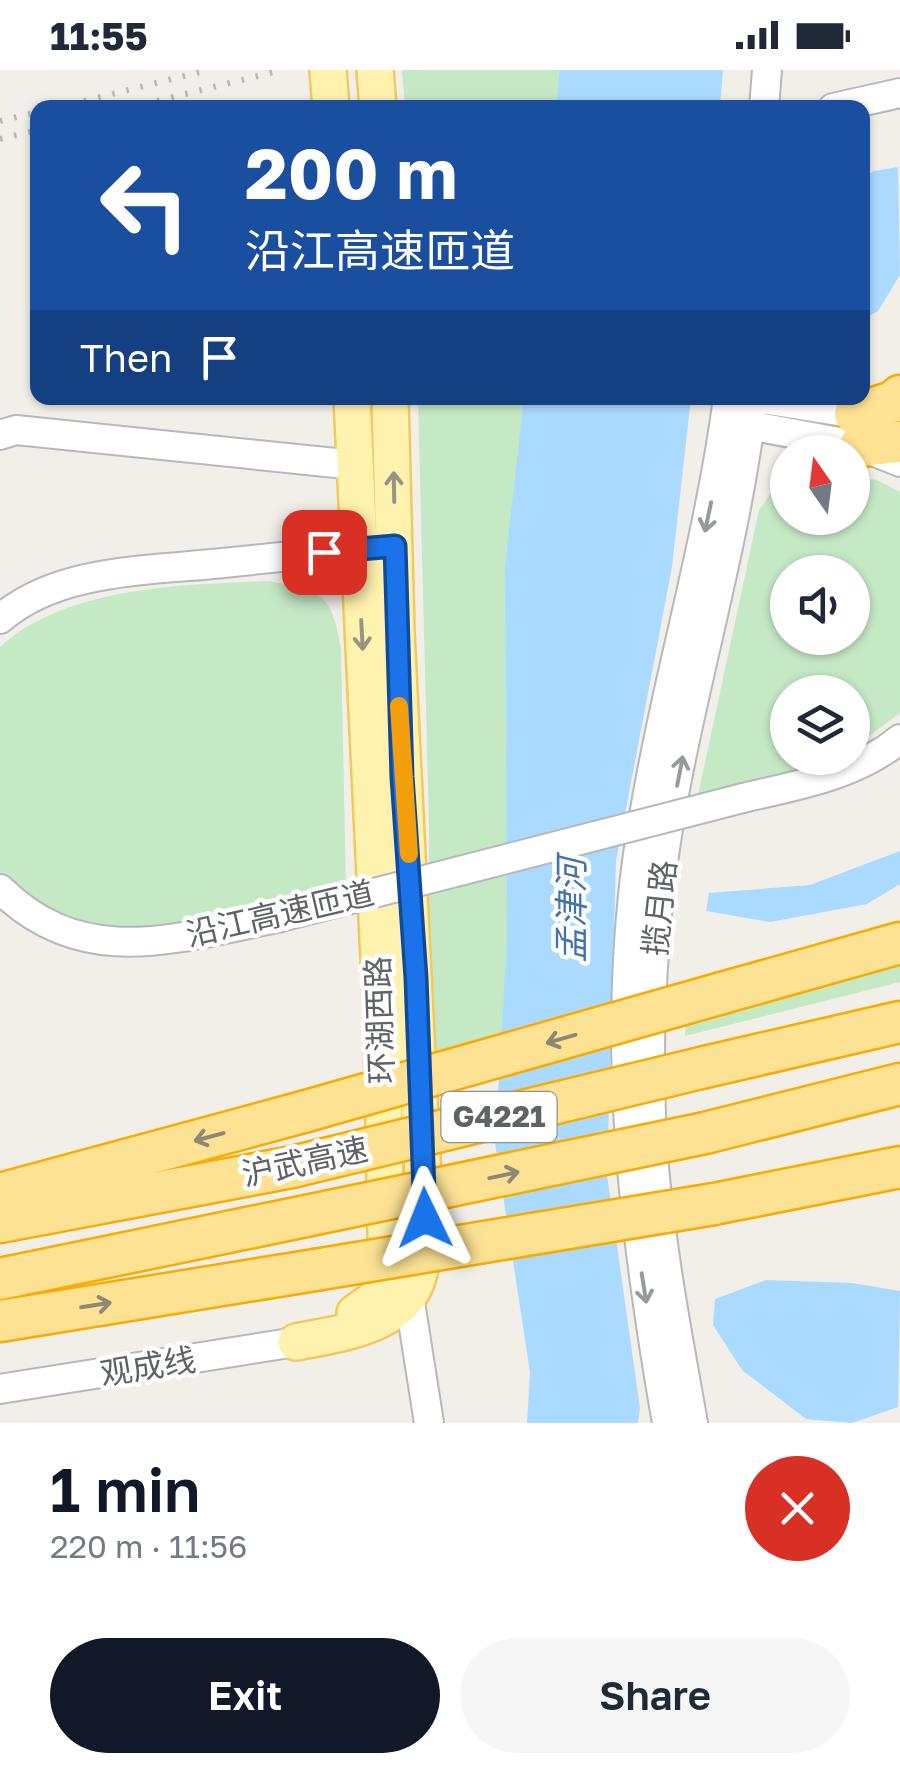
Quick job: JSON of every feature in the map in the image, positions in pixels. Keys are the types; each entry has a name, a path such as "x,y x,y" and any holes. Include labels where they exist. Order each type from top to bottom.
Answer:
{"highway":[{"path":"857,430 900,396"},
{"path":"857,430 900,442"},
{"path":"0,1194 900,943"},
{"name":"沪武高速","path":"0,1222 292,1168 900,1022"},
{"name":"沪武高速","path":"0,1279 705,1134 900,1084"},
{"path":"0,1321 714,1204 900,1167"}],"main road":[{"path":"328,70 331,100"},
{"path":"375,70 377,100"},
{"name":"环湖西路","path":"296,1342 352,1316 387,1290 382,1021 352,405"},
{"name":"环湖西路","path":"390,405 400,723 425,1218 419,1274 409,1296"},
{"path":"296,1342 369,1327 409,1296"}],"street":[{"path":"764,100 766,70"},
{"path":"869,100 900,93"},
{"path":"742,408 857,430 900,424"},
{"name":"揽月路","path":"667,1423 638,1252 630,1174 627,976 641,830 718,473 742,408"},
{"name":"揽月路","path":"693,1423 654,1170 650,1104 656,925 669,829 742,480 742,408"},
{"path":"0,436 16,430 355,465"},
{"path":"857,430 900,462"},
{"path":"0,618 47,591 116,574 395,546"},
{"name":"沿江高速匝道","path":"0,889 47,926 100,941 172,939 277,918 827,778 859,766 900,739"},
{"name":"沿江高速匝道","path":"743,798 835,787 900,757"},
{"path":"409,1296 429,1423"},
{"name":"观成线","path":"0,1389 296,1342"}],"green space":[{"path":"402,70 600,70 598,100 404,100"},
{"path":"418,405 577,405 552,1042 428,1074 429,826"},
{"path":"870,479 900,492 900,713 870,735 870,675 770,675 770,775 787,775 697,800 759,510 770,494 770,535 870,535"},
{"path":"269,581 321,597 337,629 341,648 346,890 195,926 128,932 66,924 0,877 0,647 28,627 92,600 200,584"},
{"path":"900,965 900,982 685,1036 686,1024"}],"water":[{"path":"560,70 723,70 721,100 557,100"},
{"path":"898,167 900,275 878,311 870,315 870,174"},
{"name":"孟津河","path":"523,405 690,405 672,567 616,861 607,1175 640,1408 638,1423 527,1423 530,1372 495,1143 507,942 505,567"},
{"path":"900,851 900,884 867,904 770,922 706,911 709,893 810,885"},
{"path":"766,1280 852,1283 900,1291 898,1407 852,1423 806,1419 742,1370 713,1325 715,1299"}],"railway":[{"path":"88,100 208,70"},
{"path":"161,100 282,70"},
{"path":"0,121 30,114"},
{"path":"0,139 30,132"}],"slow traffic":[{"path":"399,706 409,854"}],"route":[{"path":"324,552 395,546 402,777 416,978 425,1218"}]}
